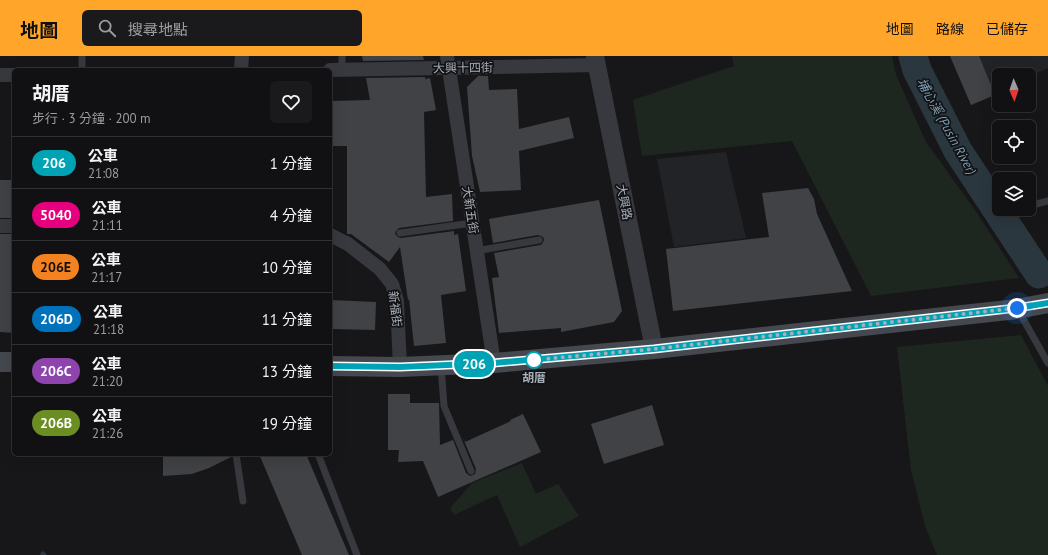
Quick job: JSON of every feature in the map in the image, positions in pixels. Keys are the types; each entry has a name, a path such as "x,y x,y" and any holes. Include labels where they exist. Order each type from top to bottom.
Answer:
{"main road":[{"path":"332,366 400,367 494,363 654,349 1023,308 1048,303"},
{"path":"0,362 12,362"}],"street":[{"path":"241,68 242,56"},
{"name":"大興十四街","path":"338,65 448,62 596,61"},
{"name":"大興路","path":"596,61 654,349"},
{"name":"大新五街","path":"448,62 494,363"},
{"path":"0,75 12,75"},
{"path":"0,226 12,226"},
{"name":"新福街","path":"332,236 348,244 380,269 392,284 396,301 400,367"}],"lane":[{"path":"82,56 82,68"},
{"path":"1036,204 1048,201"},
{"path":"400,233 472,223"},
{"path":"476,250 540,240"},
{"path":"1023,308 1048,363"},
{"path":"441,365 444,406 471,471"},
{"path":"236,456 243,501"},
{"path":"319,456 357,555"}],"shaded area":[{"path":"732,56 892,56 896,75 926,142 975,210 1019,278 871,296 792,141 642,156 633,100 734,66"},
{"path":"950,56 1048,56 1048,68 1036,74 1036,68 992,68 992,95 971,105"},
{"path":"726,152 746,238 674,247 657,159"},
{"path":"1021,335 1048,386 1048,555 937,555 925,526 911,470 897,347"},
{"path":"522,463 536,494 558,484 579,516 520,547 497,495 454,515 450,508 472,483"}],"building":[{"path":"362,56 423,56 424,60 363,61"},
{"path":"950,56 979,56 992,88 992,96 971,105"},
{"path":"478,76 488,76 489,90 517,89 519,129 569,117 574,138 519,151 521,190 480,192 472,156 467,87"},
{"path":"366,78 430,78 436,110 424,112 426,197 452,194 453,221 399,228 395,234 401,238 454,231 454,235 458,234 466,291 441,295 446,343 414,346 409,299 408,300 400,247 389,262 351,234 347,234 347,146 332,146 332,101 370,100"},
{"path":"0,180 12,180 12,218 0,218"},
{"path":"808,188 814,199 817,214 852,291 673,311 666,249 769,237 762,193"},
{"path":"599,200 622,311 614,322 561,332 561,328 499,333 492,278 499,277 494,253 540,245 544,240 543,237 538,235 493,243 489,219"},
{"path":"0,234 12,234 12,333 0,332"},
{"path":"332,300 376,302 375,330 332,329"},
{"path":"388,394 410,394 410,403 439,403 440,445 453,440 466,473 470,476 475,474 476,469 462,436 465,442 523,414 541,452 438,497 423,461 398,462 399,450 388,450"},
{"path":"652,405 664,445 604,464 591,424"},
{"path":"163,456 231,456 209,468 192,474 163,476"},
{"path":"260,456 307,456 349,555 302,555"}],"waterway":[{"name":"埔心溪 (Pusin River)","path":"913,56 917,70 958,151 1039,274"}],"bus line":[{"name":"206","path":"332,366 400,367 494,363 654,349 1028,307 1048,303"}],"place":[{"name":"胡厝","path":"534,360"}],"route":[{"path":"534,360 654,349 1017,308"}]}
